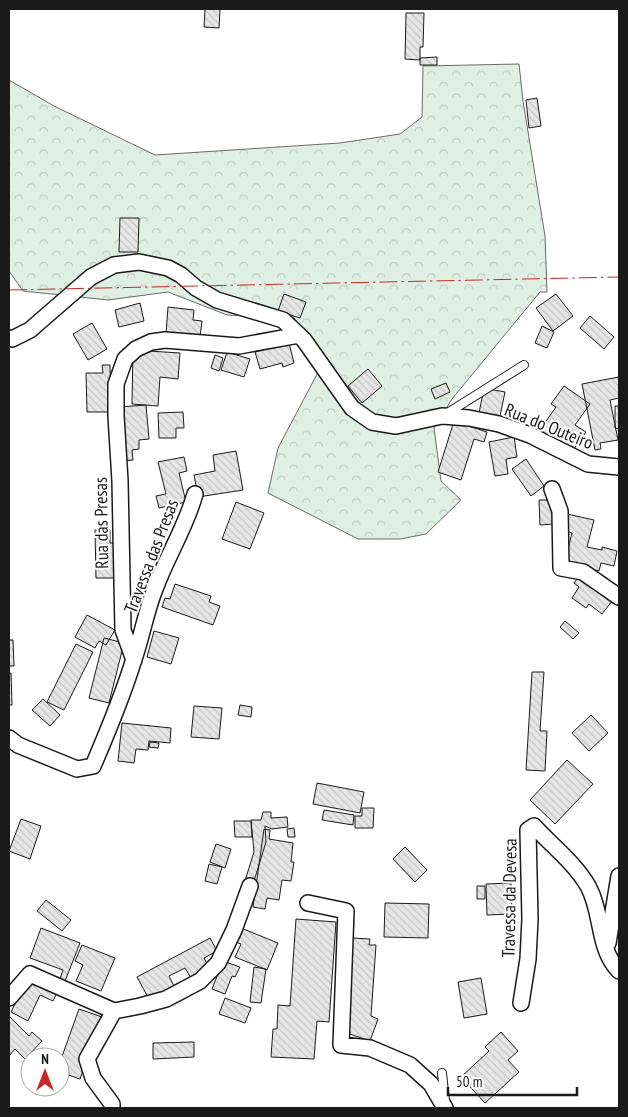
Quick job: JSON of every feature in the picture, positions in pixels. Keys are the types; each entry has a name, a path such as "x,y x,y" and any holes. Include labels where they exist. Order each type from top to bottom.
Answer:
{"street":[{"name":"Rua do Outeiro","path":"9,338 30,330 91,277 114,265 138,262 168,268 217,300 283,320 299,335 331,376 352,408 372,422 396,426 442,416 469,418 499,424 530,435 588,464 619,467"},
{"name":"Rua das Presas","path":"134,660 122,630 120,481 116,384 125,359 136,349 151,342 165,340 239,346 299,335"},
{"path":"552,489 560,511 561,568 582,572 619,597"},
{"name":"Travessa das Presas","path":"134,660 154,591 170,552 189,515 195,494"},
{"path":"9,738 18,745 77,769 93,766 108,732 134,660"},
{"name":"Travessa da Devesa","path":"521,1003 528,959 528,830 534,826 570,861 588,887 598,914 606,952 612,964 619,971"},
{"path":"606,952 619,876"},
{"path":"9,998 30,974 114,1011 166,999 200,982 218,963 234,930 250,886"},
{"path":"308,903 346,911 341,1045 370,1048 410,1065 431,1084 445,1108"},
{"path":"112,1108 112,1104 93,1078 87,1059 114,1011"}],"lane":[{"path":"442,416 524,365"},
{"path":"442,1073 445,1108"}],"green space":[{"path":"519,64 523,101 545,236 547,292 540,292 452,399 434,428 441,481 461,500 426,534 400,539 358,539 268,493 278,448 325,359 294,318 227,315 168,292 108,300 23,291 9,271 9,80 54,106 155,155 340,143 400,134 422,117 423,66"}],"building":[{"path":"205,9 220,9 219,28 204,27"},
{"path":"406,13 424,13 423,47 420,47 420,60 405,59"},
{"path":"437,57 437,65 420,65 420,58"},
{"path":"537,98 541,126 529,128 526,100"},
{"path":"120,218 139,218 138,252 119,252"},
{"path":"284,294 306,302 300,318 278,311"},
{"path":"556,294 573,316 553,331 536,308"},
{"path":"140,303 144,321 119,327 115,310"},
{"path":"168,307 194,310 193,320 202,321 200,337 166,334"},
{"path":"590,316 614,337 604,349 580,328"},
{"path":"92,323 107,349 88,360 73,334"},
{"path":"542,326 554,332 547,348 535,343"},
{"path":"289,343 294,363 283,367 282,363 260,369 255,352"},
{"path":"133,350 180,353 178,379 160,377 158,406 132,404"},
{"path":"227,352 250,359 244,377 221,370"},
{"path":"215,355 223,358 219,371 211,368"},
{"path":"102,365 110,365 111,412 87,412 86,373 103,373"},
{"path":"368,369 382,386 362,403 348,386"},
{"path":"619,377 619,398 610,400 618,440 600,443 601,449 595,450 582,384"},
{"path":"446,383 450,392 435,399 431,389"},
{"path":"564,386 590,404 575,425 586,432 571,453 539,431 556,407 551,404"},
{"path":"484,388 505,392 500,416 479,413"},
{"path":"146,405 149,439 139,440 139,449 132,450 133,460 123,461 119,407"},
{"path":"615,406 619,406 619,429 615,428"},
{"path":"183,412 184,428 176,428 176,438 159,438 158,413"},
{"path":"454,421 487,432 484,442 474,439 461,480 438,472"},
{"path":"514,437 517,457 506,459 508,474 495,476 489,442"},
{"path":"236,451 243,490 198,497 194,475 215,471 213,455"},
{"path":"184,457 187,471 179,473 186,502 159,508 156,496 166,494 158,462"},
{"path":"526,459 544,486 531,496 512,469"},
{"path":"539,500 552,500 553,524 540,525"},
{"path":"236,502 264,513 250,549 222,539"},
{"path":"567,514 594,520 587,547 602,550 602,547 617,551 614,566 601,563 599,571 565,562 572,533 563,530"},
{"path":"95,530 110,530 110,543 118,543 118,578 96,578"},
{"path":"583,571 616,596 602,614 589,604 586,608 572,598 579,587 574,583"},
{"path":"175,584 211,596 209,602 220,606 213,625 162,607 165,598 170,599"},
{"path":"87,615 115,630 106,645 99,641 95,648 75,637"},
{"path":"565,621 579,633 573,639 560,627"},
{"path":"154,631 179,638 171,664 147,657"},
{"path":"104,638 124,643 109,703 89,698"},
{"path":"9,640 13,640 14,666 9,666"},
{"path":"76,644 93,652 64,710 47,702"},
{"path":"532,672 544,672 540,731 547,731 545,771 526,770"},
{"path":"11,673 12,705 9,705 9,674"},
{"path":"43,699 60,715 50,726 32,710"},
{"path":"240,705 252,707 251,717 238,715"},
{"path":"194,706 222,708 219,739 191,737"},
{"path":"591,715 608,733 589,751 572,733"},
{"path":"122,723 171,728 170,743 149,741 148,750 136,749 134,763 118,761"},
{"path":"150,742 159,743 158,748 149,747"},
{"path":"567,760 593,784 555,824 530,800"},
{"path":"317,783 364,792 360,813 313,804"},
{"path":"362,808 374,808 373,828 355,828 355,816 362,816"},
{"path":"324,810 354,815 353,825 322,820"},
{"path":"263,812 271,812 271,818 287,817 288,827 272,829 265,826 266,842 246,907 237,906 254,852 251,820 261,820"},
{"path":"21,819 41,826 30,859 9,851"},
{"path":"234,821 251,821 252,837 235,837"},
{"path":"294,828 295,837 288,837 287,829"},
{"path":"264,829 270,830 269,839 293,843 291,862 294,862 291,881 282,880 279,900 267,898 265,909 253,907"},
{"path":"216,844 231,849 225,868 210,862"},
{"path":"405,847 427,870 415,882 393,859"},
{"path":"209,864 222,867 217,884 205,881"},
{"path":"511,883 512,914 487,915 486,884"},
{"path":"477,886 485,886 485,899 477,899"},
{"path":"46,900 71,920 62,931 37,911"},
{"path":"385,903 429,904 428,938 384,937"},
{"path":"296,919 336,922 329,1022 317,1021 314,1059 271,1057 273,1029 277,1029 278,1005 290,1006"},
{"path":"236,926 278,943 267,970 235,957 241,944 231,940"},
{"path":"41,928 80,943 65,981 60,979 63,970 30,958"},
{"path":"210,938 217,951 204,958 209,968 191,978 185,968 169,976 175,988 150,1001 137,977"},
{"path":"352,938 370,939 369,945 376,945 371,1016 378,1019 370,1041 347,1033"},
{"path":"82,945 115,958 101,991 76,981 83,965 75,961"},
{"path":"223,961 240,967 235,977 232,976 225,994 212,989"},
{"path":"254,967 266,969 261,1003 250,1002"},
{"path":"28,977 58,991 53,1001 40,995 28,1021 11,1012"},
{"path":"481,978 487,1014 464,1018 458,982"},
{"path":"225,998 251,1008 245,1023 219,1014"},
{"path":"79,1009 102,1017 80,1079 70,1076 70,1047 65,1047"},
{"path":"9,1016 29,1036 32,1032 42,1041 36,1047 20,1047 20,1054 15,1049 9,1056"},
{"path":"501,1032 518,1051 508,1060 519,1072 485,1103 461,1077 489,1051 485,1047"},
{"path":"194,1042 194,1057 153,1059 153,1043"}],"power":[{"path":"9,290 619,277"}]}
